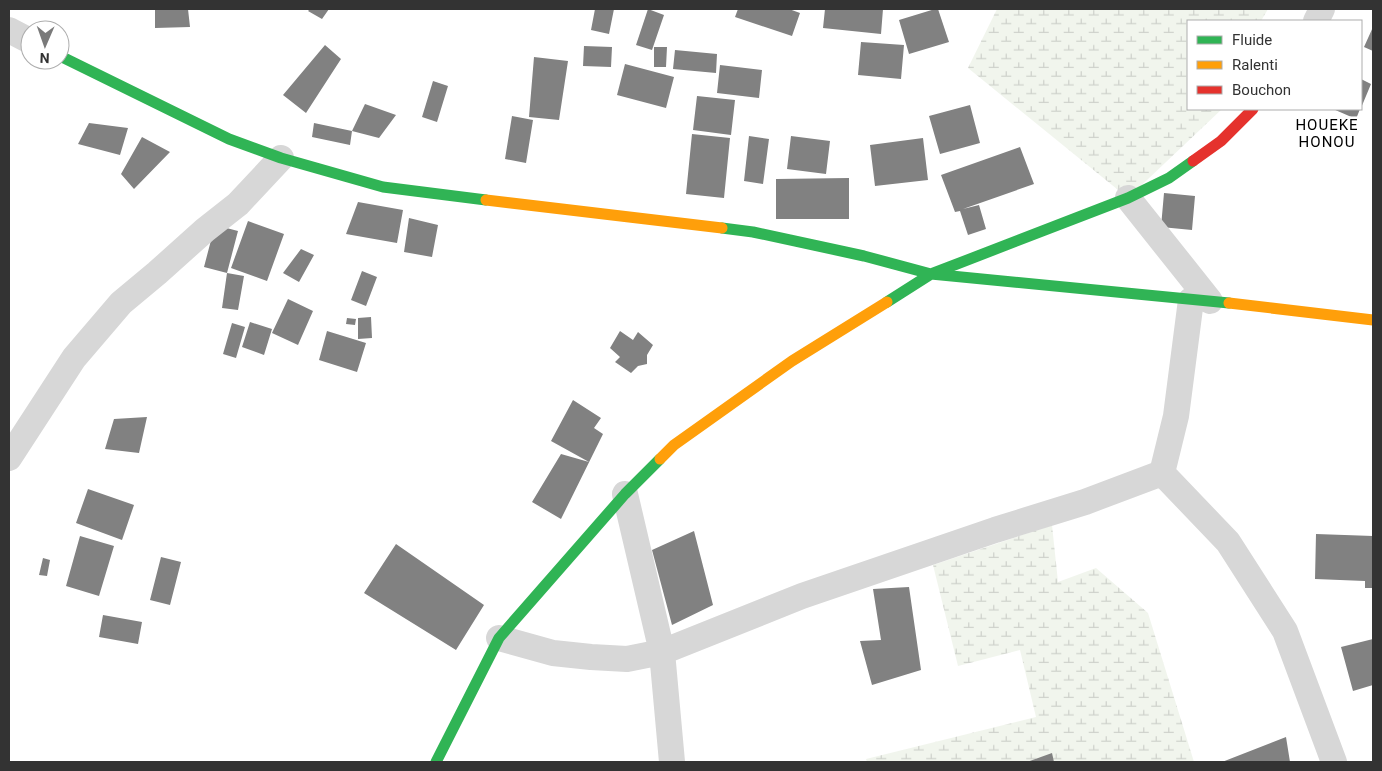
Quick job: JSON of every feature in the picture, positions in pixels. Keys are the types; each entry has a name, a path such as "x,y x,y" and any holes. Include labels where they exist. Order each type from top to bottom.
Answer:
{"street":[{"path":"70,61 229,140 281,158 383,187 753,232 864,256 931,274 1373,320"},
{"path":"436,762 499,638 625,494 682,439 792,361 931,274 1128,198 1169,178 1221,141 1252,110"},
{"path":"9,458 74,358 121,303 158,273 199,235 238,204 281,158"},
{"path":"1128,198 1201,301 1162,473"},
{"path":"499,638 553,653 591,657 628,659 662,652 802,596 995,530 1085,502 1162,473"},
{"path":"1162,473 1228,542 1286,631 1334,762"},
{"path":"625,494 662,652 672,762"}],"green space":[{"path":"997,9 1268,9 1262,20 1187,20 1187,110 1221,110 1128,198 968,68"},
{"path":"1052,525 1058,582 1096,568 1148,613 1194,762 867,762 866,759 1036,717 1020,650 958,666 933,565"}],"building":[{"path":"155,9 188,9 190,27 155,28"},
{"path":"310,9 329,9 322,19 308,11"},
{"path":"595,9 614,9 609,34 591,30"},
{"path":"648,9 664,15 652,50 636,45"},
{"path":"738,9 789,9 800,13 792,36 735,17"},
{"path":"825,9 883,9 881,34 823,28"},
{"path":"938,9 949,42 909,54 899,20"},
{"path":"1373,27 1373,51 1364,47"},
{"path":"861,42 904,45 901,79 858,75"},
{"path":"325,45 341,59 306,113 283,95"},
{"path":"584,46 612,47 611,67 583,66"},
{"path":"654,47 667,47 666,67 654,67"},
{"path":"675,50 717,54 716,73 673,69"},
{"path":"534,57 568,61 559,120 529,117"},
{"path":"625,64 674,77 666,108 617,95"},
{"path":"720,65 762,70 759,98 717,93"},
{"path":"1362,80 1371,84 1362,106"},
{"path":"433,81 448,86 437,122 422,117"},
{"path":"697,96 735,100 731,135 693,130"},
{"path":"365,104 396,115 379,138 352,131"},
{"path":"970,105 980,143 940,154 929,116"},
{"path":"1335,110 1360,110 1356,119"},
{"path":"512,116 533,120 526,163 505,159"},
{"path":"89,123 128,128 120,155 78,144"},
{"path":"314,123 352,131 350,145 312,137"},
{"path":"692,134 730,138 724,198 686,194"},
{"path":"749,136 769,139 763,184 744,181"},
{"path":"791,136 830,141 826,174 787,169"},
{"path":"142,137 170,152 134,189 121,174"},
{"path":"923,138 928,180 875,186 870,145"},
{"path":"1020,147 1034,184 963,209 979,205 986,229 968,235 960,211 955,212 941,175"},
{"path":"849,178 849,219 776,219 776,179"},
{"path":"1164,193 1195,196 1192,230 1161,227"},
{"path":"358,202 403,210 397,243 346,234"},
{"path":"409,218 438,225 432,257 404,252"},
{"path":"248,221 284,234 267,281 231,268"},
{"path":"215,225 238,231 227,273 204,267"},
{"path":"301,249 314,255 299,282 283,273"},
{"path":"362,271 377,277 366,306 351,300"},
{"path":"227,273 244,276 238,310 222,308"},
{"path":"288,299 313,311 298,345 272,333"},
{"path":"371,317 372,338 358,339 358,318"},
{"path":"347,318 356,319 355,325 346,324"},
{"path":"250,322 272,329 264,355 242,347"},
{"path":"232,323 245,327 236,358 223,354"},
{"path":"327,331 366,343 357,372 319,360"},
{"path":"620,331 633,340 638,332 653,345 647,355 647,364 638,366 631,373 615,362 620,357 610,348"},
{"path":"573,400 601,418 594,428 603,434 561,519 532,502 561,454 589,462 551,441"},
{"path":"147,417 139,453 105,449 114,419"},
{"path":"88,489 134,505 122,540 76,523"},
{"path":"694,531 713,605 672,625 652,550"},
{"path":"1316,534 1373,536 1373,588 1365,588 1365,581 1315,579"},
{"path":"80,536 114,546 99,596 66,586"},
{"path":"396,544 484,605 456,650 364,593"},
{"path":"161,557 181,562 170,605 150,600"},
{"path":"43,558 50,560 47,576 39,575"},
{"path":"909,587 921,670 872,685 860,641 881,640 873,589"},
{"path":"103,615 142,622 138,644 99,637"},
{"path":"1373,639 1373,685 1353,691 1341,647"},
{"path":"1286,737 1290,762 1222,762"},
{"path":"1052,753 1054,762 1027,762"}],"traffic: fast":[{"path":"70,61 229,139 281,158 383,187 486,200"},
{"path":"887,302 931,274 1128,198 1169,178 1193,161"},
{"path":"722,228 753,232 864,256 931,274 1229,303"},
{"path":"436,762 499,638 625,494 660,459"}],"traffic: slow":[{"path":"486,200 722,228"},
{"path":"660,459 674,445 792,361 887,302"},
{"path":"1229,303 1373,320"}],"traffic: jam":[{"path":"1193,161 1221,141 1252,110"}],"district":[{"name":"HOUEKE HONOU","path":"1327,134"}]}
